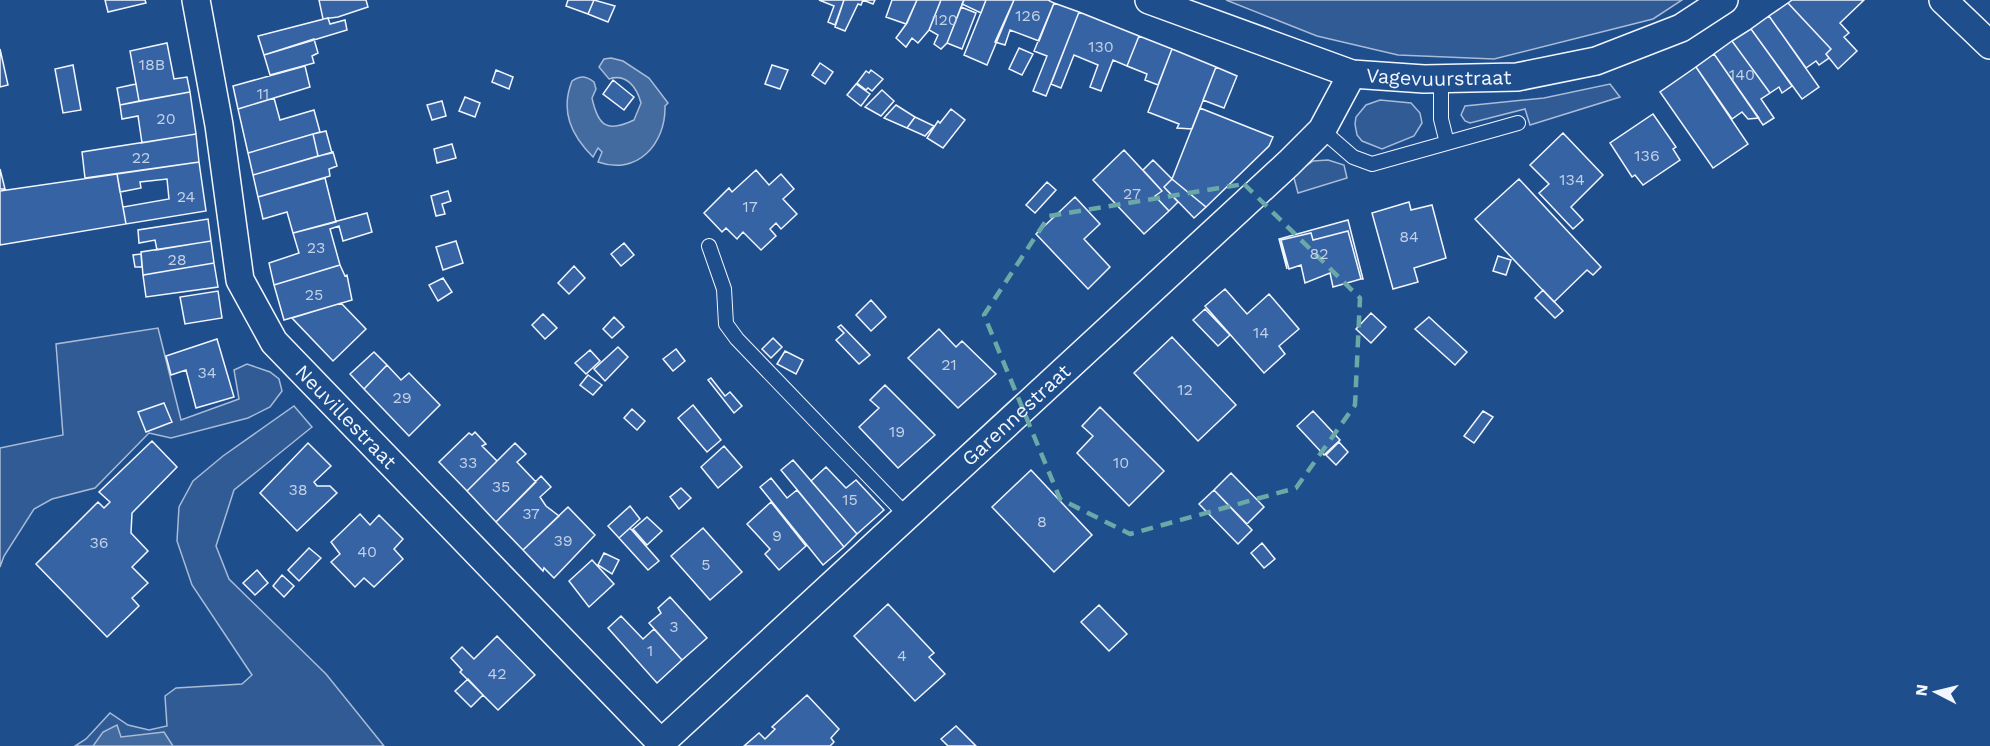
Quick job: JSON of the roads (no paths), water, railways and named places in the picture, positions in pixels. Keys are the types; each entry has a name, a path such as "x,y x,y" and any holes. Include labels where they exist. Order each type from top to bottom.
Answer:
{"street":[{"name":"Neuvillestraat","path":"196,0 219,124 240,279 274,342 663,744"},
{"name":"Vagevuurstraat","path":"1149,0 1352,74 1441,79 1517,77 1596,61 1681,28 1724,0"},
{"path":"1943,0 1990,45"},
{"name":"Garennestraat","path":"663,744 1322,130 1352,74"}],"lane":[{"path":"1441,79 1441,119 1447,143"},
{"path":"1322,130 1353,157 1372,164 1518,123"},
{"path":"708,246 724,289 726,324 737,339 907,516"}]}
